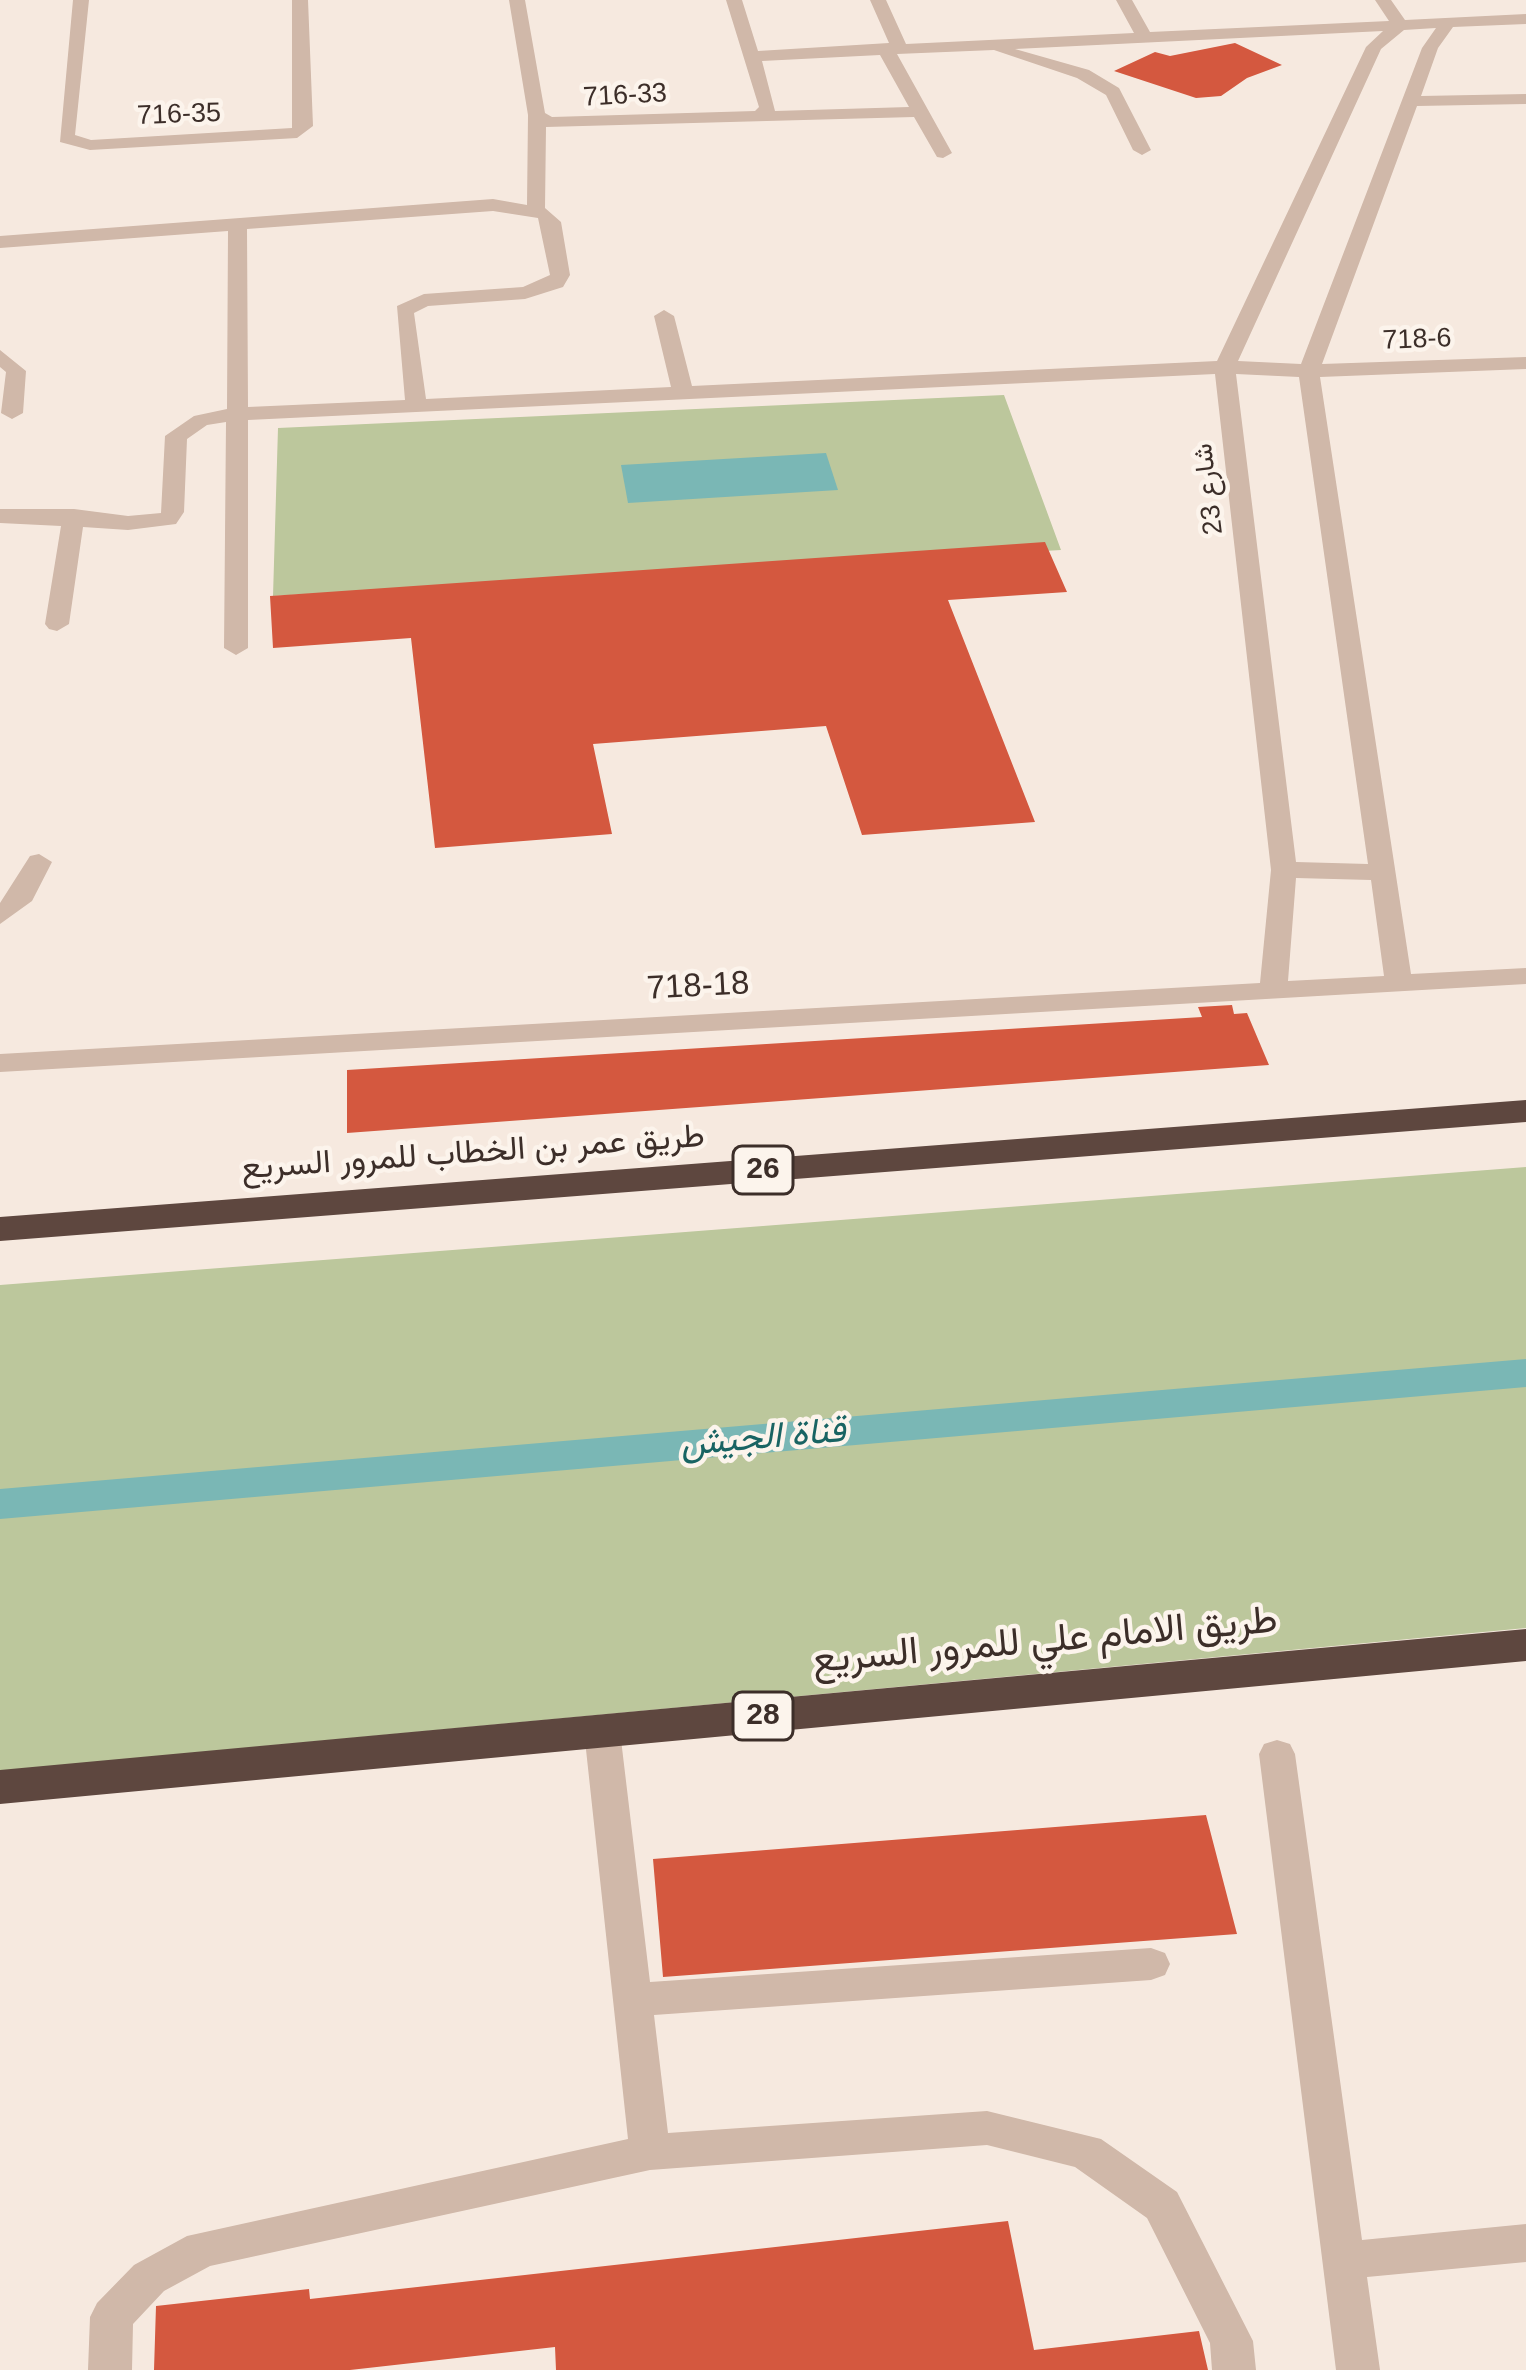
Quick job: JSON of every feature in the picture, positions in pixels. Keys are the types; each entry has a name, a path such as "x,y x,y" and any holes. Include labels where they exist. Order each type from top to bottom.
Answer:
{"highway":[{"name":"طريق عمر بن الخطاب للمرور السريع","path":"0,1229 1526,1111"},
{"name":"طريق الامام علي للمرور السريع","path":"0,1787 1526,1645"}],"street":[{"name":"716-35","path":"81,0 66,138 90,145 297,133 304,126 300,0"},
{"name":"716-33","path":"517,0 537,115 567,126 762,114 920,112"},
{"path":"734,0 768,108 762,114"},
{"path":"878,0 892,46 943,154"},
{"path":"1124,0 1144,36"},
{"path":"1383,0 1400,25"},
{"path":"752,56 1526,19"},
{"path":"1400,983 1379,872 1310,371 1430,48 1448,22"},
{"path":"1225,367 1374,47 1400,25"},
{"path":"980,43 1097,82 1113,92 1142,150"},
{"path":"1410,101 1526,99"},
{"path":"536,210 537,115"},
{"path":"0,242 493,205 536,210 552,222 560,275 556,283 525,293 432,298 404,310 416,404"},
{"path":"236,648 238,223"},
{"path":"664,316 683,393"},
{"path":"0,356 16,371 12,413"},
{"name":"718-6","path":"74,516 128,523 168,519 173,512 176,436 201,420 237,414 1225,367 1522,369"},
{"name":"شارع 23","path":"1225,367 1284,871 1273,990"},
{"path":"0,516 74,516 58,624"},
{"path":"0,916 19,901 39,862"},
{"path":"1284,871 1379,872"},
{"name":"718-18","path":"0,1063 1526,976"},
{"path":"602,1731 650,2152"},
{"path":"1276,1754 1358,2370"},
{"path":"632,2000 1151,1964"},
{"path":"110,2370 112,2317 149,2278 202,2249 650,2152 987,2128 1086,2152 1162,2205 1231,2341 1234,2370"},
{"path":"1343,2261 1526,2243"}],"green space":[{"path":"1004,395 1061,550 273,596 278,428"},
{"path":"1526,1167 1526,1628 0,1771 0,1285"}],"water":[{"path":"826,453 838,490 628,503 621,465"}],"building":[{"path":"1235,43 1282,65 1247,78 1221,96 1196,98 1114,71 1155,52 1170,56"},
{"path":"1045,542 1067,592 948,600 1035,822 862,835 826,726 593,744 612,834 435,848 411,638 273,648 270,596"},
{"path":"1232,1005 1234,1014 1247,1013 1269,1065 347,1133 347,1070 1202,1017 1198,1007"},
{"path":"1206,1815 1237,1934 663,1977 653,1859"},
{"path":"1008,2221 1034,2350 1199,2331 1208,2370 556,2370 555,2347 350,2370 154,2370 156,2306 309,2289 310,2299"}],"waterway":[{"name":"قناة الجيش","path":"0,1504 1526,1373"}]}
